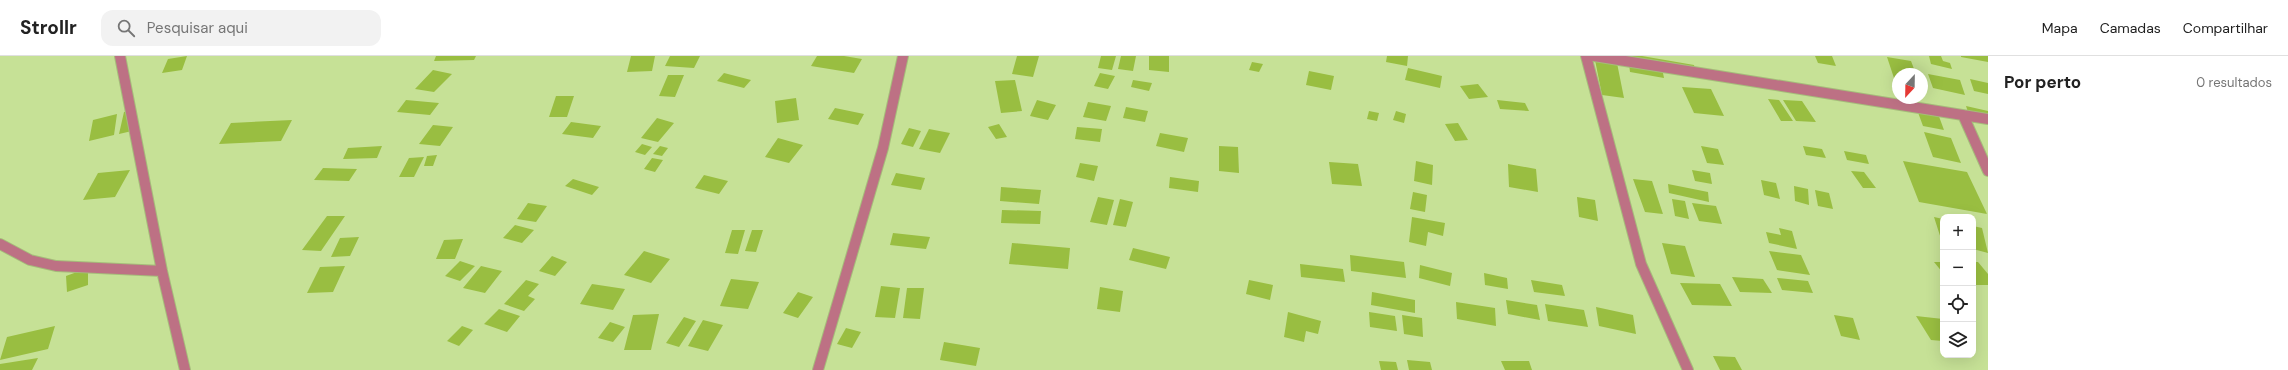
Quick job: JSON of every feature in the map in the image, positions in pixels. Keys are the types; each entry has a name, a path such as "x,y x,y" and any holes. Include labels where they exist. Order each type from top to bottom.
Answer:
{"street":[{"path":"120,56 162,271 184,370"},
{"path":"818,370 883,148 904,56"},
{"path":"1586,56 1641,264 1688,370"},
{"path":"1594,56 1988,119"},
{"path":"1963,115 1988,171"},
{"path":"0,244 30,260 56,266 162,271"}],"building":[{"path":"187,56 182,70 162,73 168,59"},
{"path":"436,56 476,56 474,60 434,61"},
{"path":"631,56 655,56 652,71 627,72"},
{"path":"670,56 700,56 694,68 665,66"},
{"path":"817,56 844,56 862,59 854,73 811,66"},
{"path":"1017,56 1039,56 1033,77 1012,74"},
{"path":"1101,56 1116,56 1112,70 1098,68"},
{"path":"1121,56 1136,56 1133,71 1118,69"},
{"path":"1149,56 1169,56 1169,72 1149,70"},
{"path":"1387,56 1408,56 1407,66 1386,62"},
{"path":"1628,56 1642,56 1694,65 1696,73 1662,68 1664,78 1630,72"},
{"path":"1815,56 1832,56 1836,66 1818,63"},
{"path":"1929,56 1941,56 1943,61 1950,63 1952,69 1931,64"},
{"path":"1988,56 1988,62 1961,57"},
{"path":"1887,57 1911,61 1914,68 1892,68 1892,72"},
{"path":"1595,60 1617,63 1624,98 1602,95"},
{"path":"1252,62 1263,64 1259,72 1249,70"},
{"path":"1408,68 1442,76 1440,88 1405,80"},
{"path":"433,70 452,74 434,92 415,89"},
{"path":"1309,71 1334,76 1331,90 1306,85"},
{"path":"724,73 751,80 744,88 717,81"},
{"path":"1100,73 1115,76 1108,89 1094,86"},
{"path":"1928,74 1960,80 1965,95 1933,88"},
{"path":"668,75 684,75 675,97 659,96"},
{"path":"1970,79 1988,83 1988,94 1974,91"},
{"path":"1015,80 1022,111 1001,113 995,81"},
{"path":"1133,80 1152,83 1149,91 1131,87"},
{"path":"1478,84 1488,97 1469,99 1460,86"},
{"path":"1682,87 1711,89 1724,116 1694,113"},
{"path":"556,96 574,96 567,117 549,117"},
{"path":"796,98 799,120 777,123 775,101"},
{"path":"1768,99 1779,100 1793,121 1781,121"},
{"path":"406,100 439,103 430,115 397,112"},
{"path":"1037,100 1056,105 1048,120 1030,116"},
{"path":"1497,100 1525,103 1529,111 1500,109"},
{"path":"1783,100 1802,101 1816,122 1796,121"},
{"path":"1088,102 1111,106 1106,121 1083,117"},
{"path":"1966,106 1988,111 1988,124 1971,121"},
{"path":"1126,107 1148,111 1145,122 1123,118"},
{"path":"1916,107 1937,111 1944,130 1923,126"},
{"path":"835,108 864,114 858,125 828,119"},
{"path":"136,109 132,131 119,134 124,112"},
{"path":"1369,111 1379,113 1377,121 1367,119"},
{"path":"1396,111 1406,114 1404,123 1393,120"},
{"path":"117,114 114,135 89,141 93,120"},
{"path":"657,118 674,123 658,142 641,138"},
{"path":"292,120 281,141 219,144 231,123"},
{"path":"571,122 601,126 593,138 562,134"},
{"path":"1458,123 1468,140 1455,141 1445,124"},
{"path":"999,124 1007,137 996,139 988,127"},
{"path":"433,125 453,127 440,146 419,144"},
{"path":"1077,127 1102,129 1100,142 1075,139"},
{"path":"909,128 921,131 913,147 901,144"},
{"path":"929,129 950,133 940,153 919,149"},
{"path":"1924,132 1951,138 1961,163 1933,157"},
{"path":"1160,133 1188,138 1184,152 1156,146"},
{"path":"778,138 803,145 789,163 765,157"},
{"path":"642,144 652,147 645,155 635,152"},
{"path":"382,146 377,158 343,159 348,148"},
{"path":"660,146 668,148 662,156 653,154"},
{"path":"1219,146 1238,147 1239,173 1219,171"},
{"path":"1701,146 1718,149 1724,165 1707,163"},
{"path":"1803,146 1822,149 1826,158 1806,155"},
{"path":"1844,151 1866,155 1869,164 1847,160"},
{"path":"437,155 433,166 424,166 427,156"},
{"path":"424,157 414,177 399,177 409,158"},
{"path":"652,158 663,160 655,172 644,169"},
{"path":"1416,161 1433,165 1432,185 1414,181"},
{"path":"1903,161 1967,172 1987,214 1919,202"},
{"path":"1329,162 1358,164 1362,186 1332,184"},
{"path":"1080,163 1098,166 1094,181 1076,177"},
{"path":"1508,164 1536,169 1538,192 1509,187"},
{"path":"323,168 357,169 349,181 314,180"},
{"path":"130,170 115,197 83,200 98,173"},
{"path":"1692,170 1710,173 1712,184 1695,181"},
{"path":"1851,171 1864,172 1876,188 1863,188"},
{"path":"896,173 925,178 921,190 891,185"},
{"path":"704,175 728,181 719,194 695,188"},
{"path":"1170,177 1199,181 1198,192 1169,188"},
{"path":"573,179 599,187 592,195 565,186"},
{"path":"1633,179 1652,181 1663,214 1645,212"},
{"path":"1761,180 1776,183 1780,199 1764,195"},
{"path":"1668,184 1708,192 1709,202 1669,193"},
{"path":"1794,186 1808,189 1809,205 1795,201"},
{"path":"1001,187 1041,190 1039,204 1000,201"},
{"path":"1815,190 1829,193 1833,209 1818,206"},
{"path":"1413,192 1427,195 1425,212 1410,209"},
{"path":"1098,197 1114,200 1107,225 1090,222"},
{"path":"1577,197 1595,200 1598,221 1579,217"},
{"path":"1120,199 1133,202 1126,227 1113,225"},
{"path":"1672,199 1685,201 1689,219 1675,216"},
{"path":"528,203 547,206 536,222 517,219"},
{"path":"1692,203 1716,206 1722,224 1699,221"},
{"path":"1002,210 1041,211 1040,224 1001,223"},
{"path":"327,216 345,216 321,251 302,250"},
{"path":"1412,217 1445,223 1443,236 1428,232 1426,246 1409,242"},
{"path":"1934,217 1940,218 1940,236"},
{"path":"515,225 534,230 522,243 503,238"},
{"path":"1976,227 1982,228 1988,253 1976,250"},
{"path":"1779,228 1792,231 1797,249 1769,243 1766,232 1781,235"},
{"path":"732,230 745,230 738,254 725,253"},
{"path":"752,230 763,230 756,252 745,251"},
{"path":"893,233 930,237 926,249 890,245"},
{"path":"359,237 350,256 331,257 340,238"},
{"path":"463,239 455,259 436,259 444,240"},
{"path":"1012,243 1070,248 1068,269 1009,264"},
{"path":"1662,243 1685,246 1695,277 1671,274"},
{"path":"1133,248 1170,257 1166,269 1129,260"},
{"path":"644,251 670,259 651,283 624,275"},
{"path":"1769,251 1801,255 1810,275 1777,270"},
{"path":"1350,255 1404,262 1406,278 1351,271"},
{"path":"552,256 567,262 555,276 539,271"},
{"path":"460,261 475,266 460,281 445,276"},
{"path":"1934,262 1940,262 1940,269"},
{"path":"1976,262 1978,262 1988,274 1988,285 1976,285"},
{"path":"1300,264 1343,269 1345,282 1301,277"},
{"path":"1420,265 1452,273 1450,286 1419,278"},
{"path":"345,266 333,292 307,293 320,267"},
{"path":"481,266 502,271 485,293 463,288"},
{"path":"88,268 88,285 67,292 66,276"},
{"path":"1484,273 1507,278 1508,289 1485,285"},
{"path":"1732,277 1763,279 1772,293 1740,292"},
{"path":"1777,278 1808,281 1813,293 1782,290"},
{"path":"731,279 759,282 748,309 720,306"},
{"path":"526,280 539,284 528,296 535,299 524,311 504,304"},
{"path":"1249,280 1273,285 1270,300 1246,294"},
{"path":"1531,280 1562,285 1565,296 1534,292"},
{"path":"1680,283 1720,284 1732,306 1692,305"},
{"path":"592,284 625,289 613,310 580,304"},
{"path":"881,286 900,288 895,318 875,317"},
{"path":"1100,287 1123,291 1120,312 1097,309"},
{"path":"907,288 924,288 920,319 903,318"},
{"path":"798,292 813,297 798,318 783,313"},
{"path":"1372,292 1415,300 1415,313 1371,305"},
{"path":"1506,300 1537,305 1540,320 1508,314"},
{"path":"1456,302 1495,308 1496,326 1457,319"},
{"path":"1545,304 1584,310 1588,327 1548,321"},
{"path":"1596,307 1633,315 1636,334 1599,326"},
{"path":"499,309 520,316 507,332 484,324"},
{"path":"1288,312 1321,321 1318,334 1306,331 1304,342 1284,337"},
{"path":"1369,312 1395,316 1397,331 1370,327"},
{"path":"659,314 651,350 624,350 633,315"},
{"path":"1402,315 1422,318 1423,337 1404,334"},
{"path":"1834,315 1853,318 1860,340 1841,336"},
{"path":"1916,316 1940,319 1940,341 1931,340"},
{"path":"684,317 696,321 679,347 666,343"},
{"path":"703,320 723,325 708,351 688,346"},
{"path":"610,322 625,327 613,342 598,338"},
{"path":"55,326 48,349 0,360 7,337"},
{"path":"462,326 473,330 459,346 447,341"},
{"path":"846,328 861,332 852,348 837,344"},
{"path":"944,342 980,348 976,366 940,360"},
{"path":"1713,356 1735,357 1742,370 1720,370"},
{"path":"38,358 32,370 0,370 0,364"},
{"path":"1407,360 1430,362 1432,370 1409,370"},
{"path":"1379,361 1396,362 1398,370 1381,370"},
{"path":"1501,361 1529,361 1532,370 1505,370"}]}
